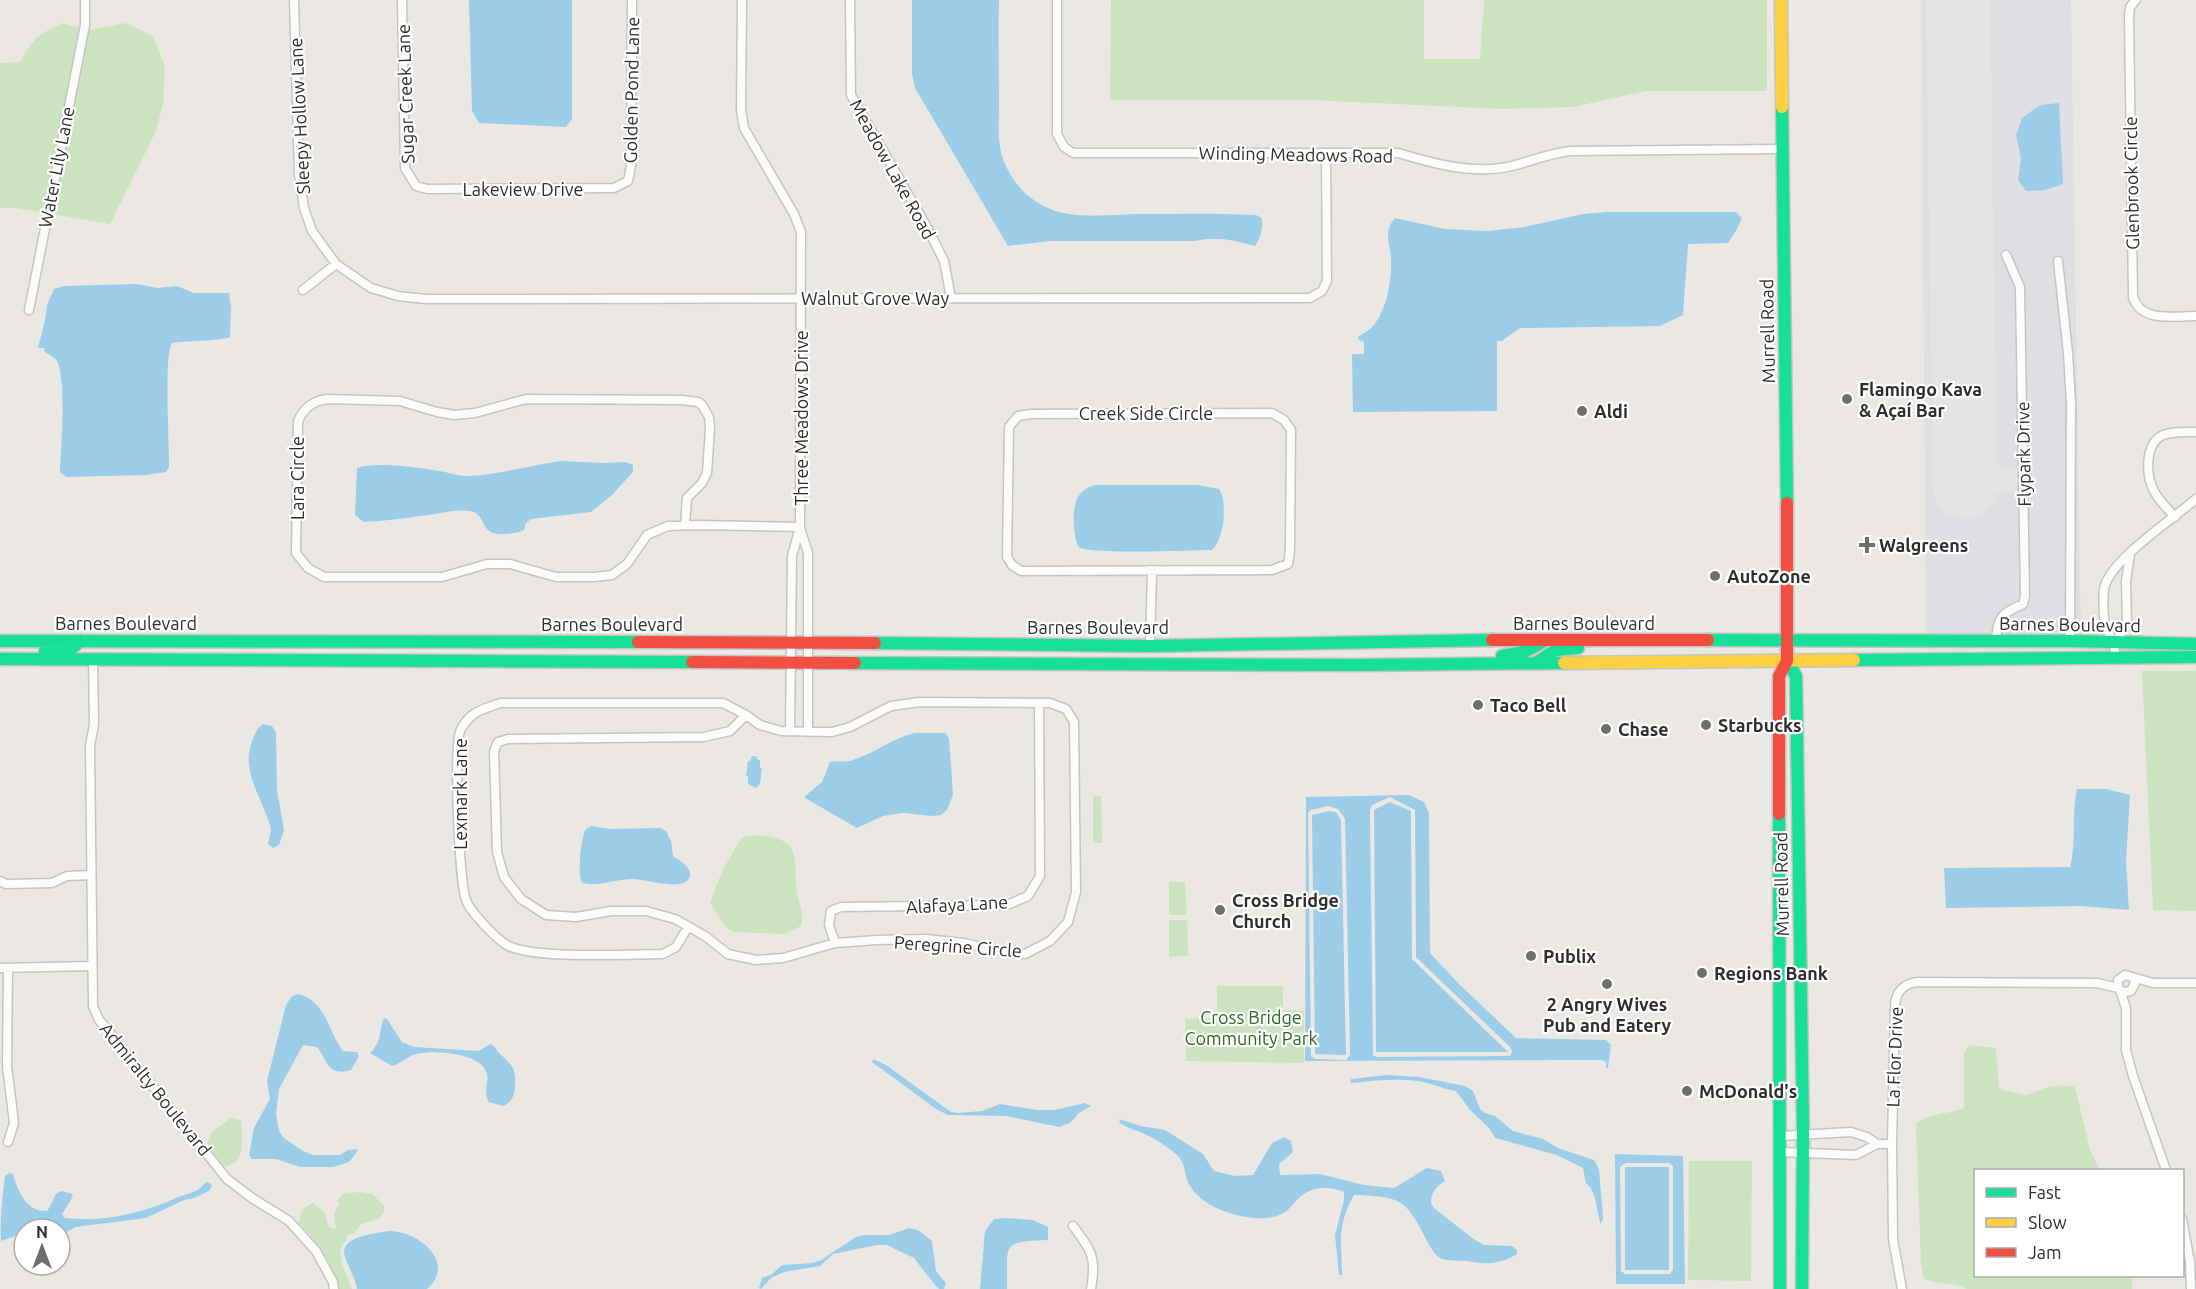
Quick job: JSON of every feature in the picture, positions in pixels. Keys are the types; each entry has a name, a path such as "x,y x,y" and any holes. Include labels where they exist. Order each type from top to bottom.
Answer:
{"main road":[{"name":"Murrell Road","path":"1780,1289 1779,676 1786,661 1787,454 1781,0"},
{"name":"Barnes Boulevard","path":"0,641 792,642 1150,646 1430,640 2070,641 2196,644"},
{"path":"0,657 11,651 71,649 80,641"},
{"path":"93,659 119,648 267,648 283,641"},
{"path":"1412,664 1426,658 1437,657 1511,656 1530,651 1544,641"},
{"path":"1536,663 1556,650 1568,648 1695,647 1713,641"},
{"path":"1119,664 1139,655 1150,646"},
{"path":"1001,663 1014,658 1031,657 1130,657 1139,655"},
{"name":"Barnes Boulevard","path":"0,657 1119,664 1412,664 2196,657"},
{"name":"Murrell Road","path":"1786,661 1797,676 1803,1134 1802,1289"}],"street":[{"name":"Water Lily Lane","path":"29,310 85,25 85,0"},
{"name":"Sleepy Hollow Lane","path":"294,0 298,175 304,208 312,231"},
{"name":"Sugar Creek Lane","path":"402,0 405,168 416,186"},
{"name":"Golden Pond Lane","path":"628,181 631,166 632,0"},
{"name":"Three Meadows Drive","path":"742,0 741,110 744,128 794,214 801,232 800,527 792,556 792,662"},
{"name":"Meadow Lake Road","path":"850,0 851,95 944,261 951,298"},
{"name":"Winding Meadows Road","path":"1057,0 1056,134 1064,147 1073,153 1398,153 1444,166 1481,169 1511,166 1551,153 1571,151 1782,149"},
{"name":"Glenbrook Circle","path":"2136,0 2130,7 2129,17 2133,297 2136,305 2147,314 2196,316"},
{"name":"Walnut Grove Way","path":"312,231 336,264 371,288 398,296 426,299 1310,298 1322,291 1327,280 1326,153"},
{"name":"Lakeview Drive","path":"416,186 427,189 614,188 628,181"},
{"name":"Flypark Drive","path":"1996,641 1996,628 2005,612 2023,604 2025,596 2020,287 2006,255"},
{"path":"2058,261 2071,403 2070,641"},
{"path":"303,290 336,264"},
{"name":"Lara Circle","path":"685,525 687,498 702,483 708,466 709,417 698,402 526,399 475,413 454,415 400,400 322,399 302,413 298,423 296,553 308,568 324,577 442,576 487,564 510,564 556,576 593,577 612,575 627,564 647,535 668,526 800,527"},
{"name":"Creek Side Circle","path":"1272,413 1284,420 1291,430 1288,564 1272,570 1152,570 1021,571 1012,565 1007,557 1009,427 1018,416 1031,414 1272,413"},
{"path":"2175,518 2155,493 2150,482 2150,451 2155,440 2163,435 2196,432"},
{"path":"2115,658 2115,642 2106,627 2105,583 2111,571 2196,499"},
{"name":"Three Meadows Drive","path":"800,527 808,553 807,661"},
{"path":"2115,642 2127,625 2128,560 2131,552"},
{"path":"1150,646 1152,570"},
{"name":"Admiralty Boulevard","path":"93,659 94,724 90,746 93,1006 103,1024 227,1179 289,1221 316,1251 333,1282 334,1289"},
{"path":"807,661 808,732"},
{"path":"790,731 792,662"},
{"name":"Peregrine Circle","path":"920,702 1039,703 1050,703 1066,709 1074,722 1076,892 1068,922 1050,941 1025,954 926,939 835,943 783,958 756,960 728,954 675,919 646,911 611,911 576,917 546,915 521,899 504,877 497,852 494,751 498,742 508,739 704,737 730,731 746,715 760,725 781,731 832,732 850,727 891,706 920,702"},
{"name":"Lexmark Lane","path":"688,927 676,947 663,954 537,954 506,945 483,923 466,902 460,875 457,756 459,730 475,711 501,703 723,703 746,715"},
{"name":"Alafaya Lane","path":"835,943 829,925 831,911 842,907 1007,905 1028,896 1041,876 1039,703"},
{"path":"0,881 6,884 52,883 67,876 91,875"},
{"path":"8,1142 14,1123 7,1066 4,968 91,966"},
{"name":"La Flor Drive","path":"2097,983 2128,975 2153,983 2196,983"},
{"path":"2120,977 2117,982 2126,1008"},
{"path":"2133,978 2135,983 2126,1008 2126,1050 2166,1169"},
{"name":"La Flor Drive","path":"1902,1289 1893,1239 1892,1144 1895,1004 1898,993 1905,985 1917,982 2097,983 2126,992 2153,983"},
{"path":"1780,1136 1851,1132 1867,1137 1877,1144"},
{"path":"1780,1152 1856,1155 1877,1144 1892,1144"},
{"path":"1073,1226 1091,1251 1094,1276 1091,1289"},
{"path":"2184,1230 2190,1262 2191,1289"}],"shaded area":[{"path":"1921,0 2071,0 2081,636 1926,635"}],"green space":[{"path":"1111,0 1424,0 1424,59 1480,59 1484,0 1767,0 1767,91 1646,91 1573,107 1502,109 1310,100 1110,100"},
{"path":"62,23 88,30 126,23 153,36 165,66 163,104 156,131 110,224 16,208 0,208 0,63 20,62 37,38"},
{"path":"2142,671 2196,671 2196,911 2153,910"},
{"path":"1093,796 1101,796 1102,843 1093,843"},
{"path":"759,835 783,841 790,846 793,853 802,922 801,926 785,934 733,932 725,926 710,903 722,871 742,837"},
{"path":"1169,882 1185,882 1187,915 1169,915"},
{"path":"1169,920 1187,920 1188,956 1169,957"},
{"name":"Cross Bridge Community Park","path":"1217,986 1283,986 1283,1010 1304,1011 1304,1063 1186,1061 1185,1019 1217,1017"},
{"path":"1969,1045 1996,1048 1999,1089 2026,1095 2048,1087 2062,1085 2075,1087 2090,1150 2100,1169 1974,1169 1974,1277 2132,1277 2132,1289 1967,1289 1924,1279 1921,1264 1916,1124 1933,1116 1964,1108 1964,1053"},
{"path":"231,1118 241,1120 241,1149 237,1161 224,1166 207,1144 212,1132"},
{"path":"1689,1161 1752,1161 1751,1281 1688,1280"},
{"path":"359,1192 372,1194 384,1205 384,1212 378,1219 361,1224 354,1234 348,1235 342,1245 342,1262 352,1289 339,1289 328,1262 318,1245 299,1223 299,1219 304,1208 313,1203 324,1213 328,1226 336,1229 334,1213 340,1204 337,1201 343,1194"}],"water":[{"path":"469,0 572,0 572,119 566,127 479,123 472,111"},
{"path":"912,0 999,0 1000,146 1010,175 1033,199 1048,208 1078,215 1256,215 1262,218 1262,225 1255,246 1218,239 1051,241 1008,246 915,88 912,74"},
{"path":"2059,103 2063,184 2045,190 2026,191 2018,180 2021,158 2016,135 2022,118 2040,105"},
{"path":"1736,212 1742,218 1728,243 1688,244 1683,315 1660,326 1520,328 1502,341 1497,341 1497,411 1353,412 1352,354 1364,354 1364,342 1358,337 1373,326 1385,303 1391,267 1388,233 1395,218 1445,229 1488,231 1524,227 1583,214"},
{"path":"137,284 157,288 177,286 194,293 229,293 230,337 172,343 168,363 169,467 166,472 147,475 66,477 60,472 62,413 59,368 56,360 45,352 44,348 38,348 47,305 54,289 64,286"},
{"path":"561,461 626,462 633,465 633,472 612,495 591,512 531,519 526,523 524,530 511,534 491,532 479,516 470,511 364,522 355,515 357,468 376,465 400,466 468,476"},
{"path":"1094,485 1197,485 1219,489 1224,511 1222,529 1216,545 1212,550 1101,551 1079,547 1074,530 1075,506 1082,492"},
{"path":"263,724 272,726 276,733 277,790 284,830 279,845 273,848 268,844 270,825 254,785 249,765 251,744 257,730"},
{"path":"915,733 945,733 949,738 953,795 947,810 941,815 903,813 883,816 857,828 805,798 822,782 830,762 853,760 899,738"},
{"path":"752,756 760,760 760,768 762,768 760,784 756,788 748,784 746,776 748,761"},
{"path":"2077,789 2106,789 2130,795 2126,862 2129,910 2081,906 1946,908 1944,868 2070,867"},
{"path":"1409,795 1424,802 1429,813 1430,953 1516,1038 1606,1040 1611,1045 1608,1068 1606,1068 1606,1062 1602,1060 1305,1061 1306,797","holes":["1390,797 1415,810 1416,957 1511,1048 1510,1056 1376,1057 1373,1055 1370,810 1372,805","1328,806 1338,809 1345,819 1350,1055 1346,1060 1315,1059 1311,1056 1308,813 1311,810"]},
{"path":"1390,802 1411,811 1412,959 1508,1052 1376,1052 1374,810"},
{"path":"1329,811 1336,812 1341,820 1346,1055 1315,1054 1312,815"},
{"path":"591,826 611,829 660,828 666,831 671,841 673,856 687,867 690,876 681,884 633,879 594,884 582,883 581,849 585,830"},
{"path":"298,994 307,997 321,1010 343,1051 357,1052 359,1056 351,1070 343,1072 333,1069 317,1047 303,1045 279,1089 276,1114 279,1131 284,1138 313,1155 340,1155 348,1150 357,1149 349,1162 333,1167 300,1167 276,1159 252,1159 249,1155 254,1128 270,1099 267,1081 286,1005 292,996"},
{"path":"384,1018 402,1042 414,1047 479,1051 492,1045 514,1071 515,1087 509,1103 503,1106 489,1102 486,1095 487,1074 476,1061 466,1057 455,1054 421,1053 392,1066 370,1053 379,1040"},
{"path":"873,1059 886,1065 951,1112 982,1111 1000,1104 1037,1110 1054,1110 1085,1103 1091,1106 1079,1113 1070,1123 1059,1127 1006,1116 948,1115 936,1109 872,1062"},
{"path":"1387,1075 1419,1077 1465,1086 1473,1091 1480,1109 1495,1116 1513,1131 1543,1139 1558,1148 1594,1160 1599,1169 1603,1218 1601,1224 1595,1197 1586,1183 1583,1168 1557,1155 1495,1138 1456,1091 1409,1080 1350,1083 1351,1079"},
{"path":"1119,1119 1165,1130 1203,1154 1214,1171 1235,1176 1253,1175 1272,1143 1284,1137 1291,1141 1293,1152 1279,1164 1280,1175 1320,1174 1364,1185 1394,1188 1427,1168 1441,1171 1445,1181 1433,1193 1431,1204 1435,1209 1484,1245 1512,1246 1517,1250 1517,1254 1499,1262 1487,1263 1440,1258 1430,1247 1406,1207 1395,1200 1384,1197 1354,1195 1342,1226 1342,1275 1339,1275 1335,1235 1344,1192 1327,1188 1311,1190 1301,1196 1285,1212 1270,1218 1236,1215 1218,1209 1202,1199 1188,1182 1181,1160 1176,1154 1153,1138 1120,1123"},
{"path":"1615,1154 1683,1156 1685,1284 1616,1284","holes":["1625,1163 1669,1163 1673,1166 1673,1270 1670,1274 1625,1274 1621,1271 1620,1167"]},
{"path":"1625,1167 1669,1167 1669,1270 1625,1270"},
{"path":"9,1173 13,1174 24,1200 41,1211 48,1210 56,1194 61,1191 73,1194 62,1214 64,1217 12,1217 12,1237 1,1241 5,1176"},
{"path":"206,1182 212,1186 209,1191 146,1218 72,1229 72,1218 107,1218 134,1213 192,1193"},
{"path":"994,1219 1033,1220 1048,1227 1048,1240 1014,1244 1008,1254 1007,1289 980,1289 985,1231"},
{"path":"909,1228 918,1230 932,1241 936,1271 946,1283 944,1289 939,1289 935,1285 914,1258 887,1245 833,1254 820,1266 784,1272 771,1278 761,1289 759,1288 762,1278 772,1274 782,1265 812,1263 821,1260 856,1237 889,1235"},
{"path":"388,1231 411,1236 430,1249 438,1268 435,1279 427,1289 357,1289 345,1257 344,1250 347,1244 359,1237"}],"taxiway":[{"path":"1965,479 2023,481"}],"runway":[{"path":"1958,0 1965,487"}],"traffic: fast":[{"path":"1782,107 1787,503"},
{"path":"875,643 1150,646 1492,640"},
{"path":"1708,640 2070,641 2196,644"},
{"path":"0,641 638,642"},
{"path":"45,651 71,649 80,641"},
{"path":"1502,656 1524,652 1544,641"},
{"path":"1536,663 1556,650 1578,648"},
{"path":"1854,660 2196,657"},
{"path":"0,659 692,662"},
{"path":"1787,661 1796,676 1803,1129 1802,1289"},
{"path":"855,663 1358,665 1564,663"},
{"path":"1779,814 1780,1289"}],"traffic: slow":[{"path":"1781,0 1782,107"},
{"path":"1564,663 1854,660"}],"traffic: jam":[{"path":"1779,814 1779,676 1787,661 1787,503"},
{"path":"1492,640 1708,640"},
{"path":"638,642 875,643"},
{"path":"692,662 855,663"}],"place":[{"name":"Flamingo Kava & Açaí Bar","path":"1847,399"},
{"name":"Aldi","path":"1582,411"},
{"name":"Walgreens","path":"1867,545"},
{"name":"AutoZone","path":"1715,576"},
{"name":"Taco Bell","path":"1478,705"},
{"name":"Starbucks","path":"1706,725"},
{"name":"Chase","path":"1606,729"},
{"name":"Cross Bridge Church","path":"1220,910"},
{"name":"Publix","path":"1531,956"},
{"name":"Regions Bank","path":"1702,973"},
{"name":"2 Angry Wives Pub and Eatery","path":"1607,984"},
{"name":"McDonald's","path":"1687,1091"}]}
